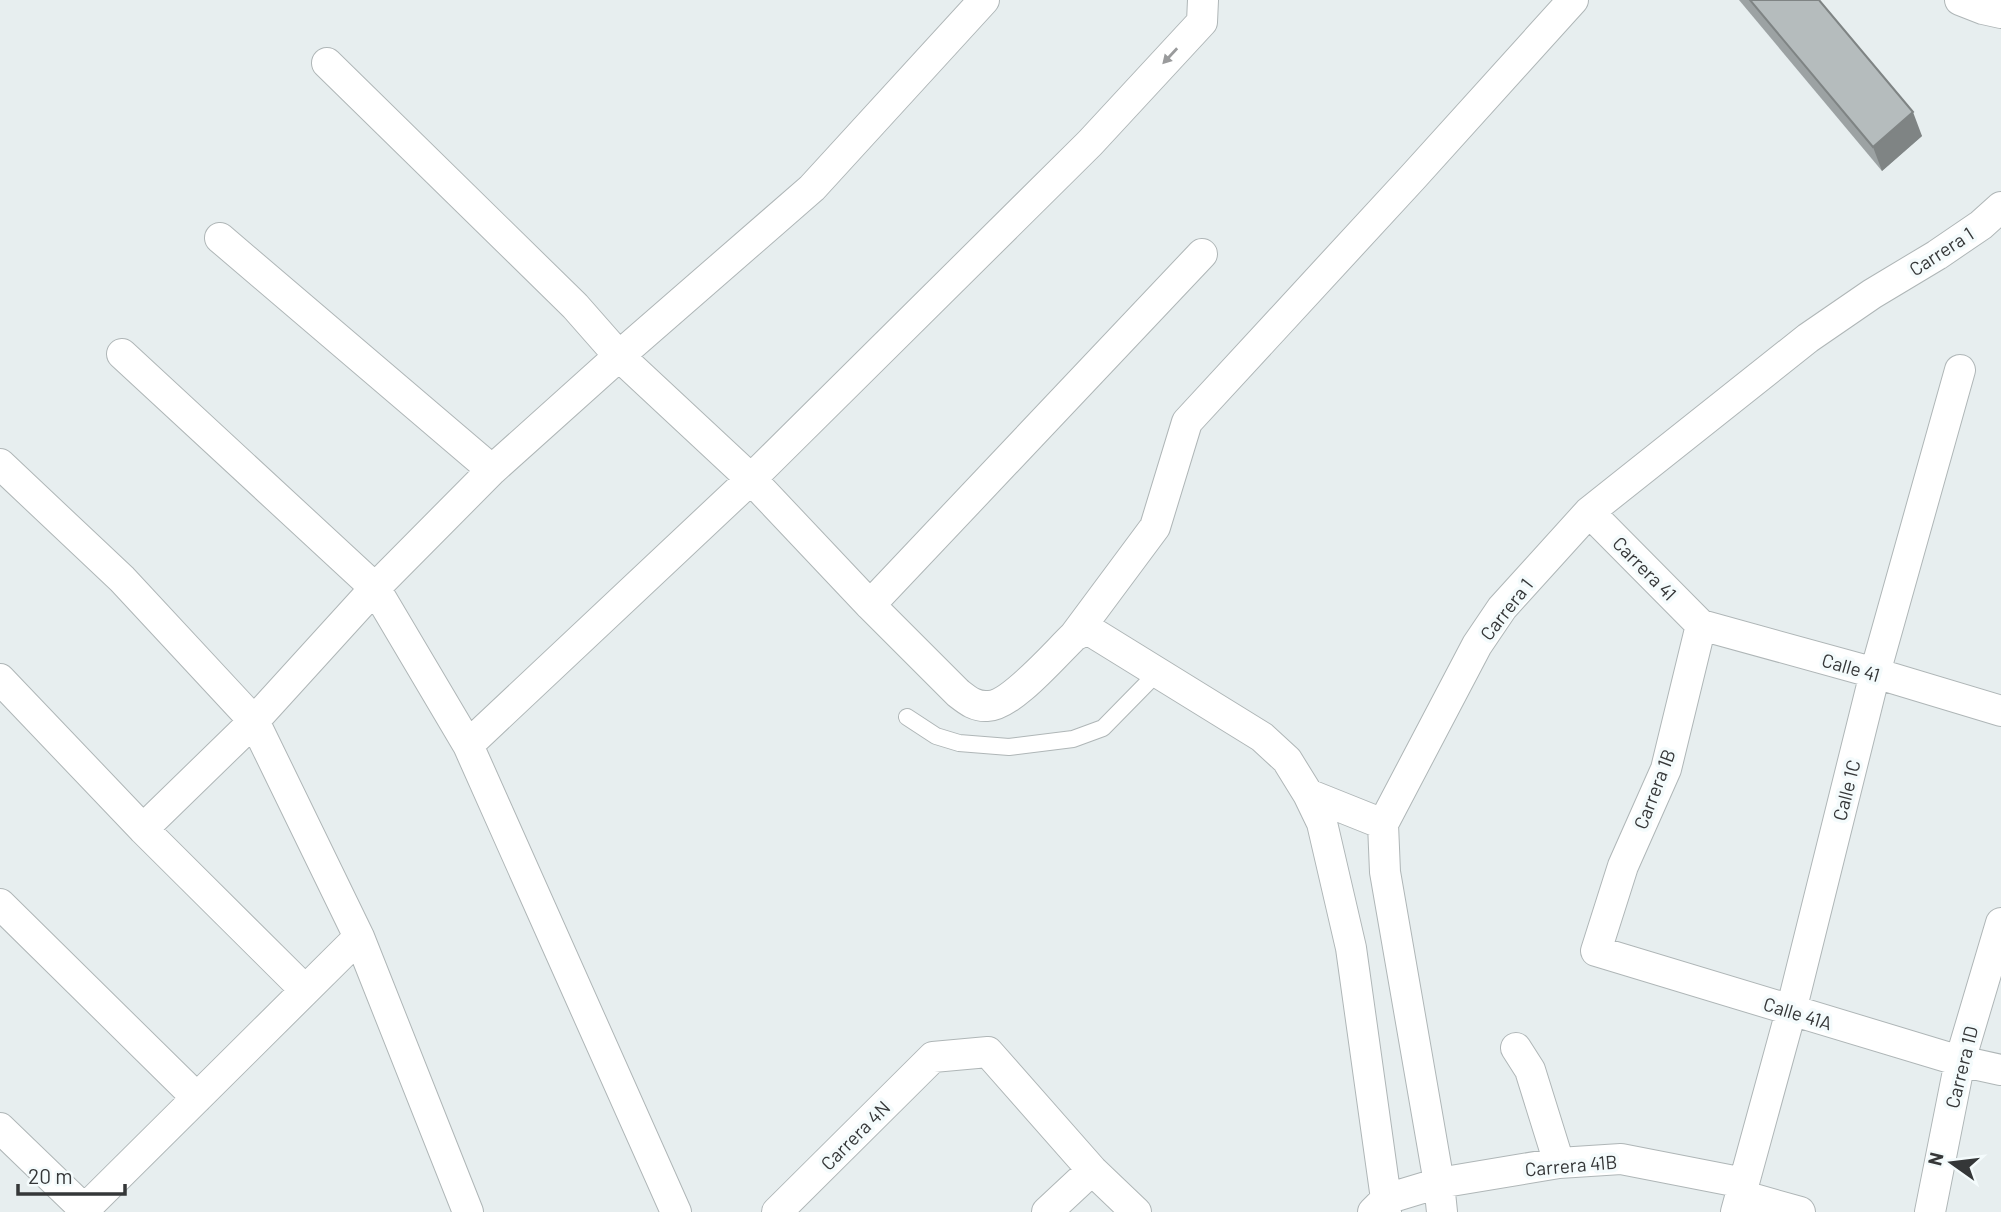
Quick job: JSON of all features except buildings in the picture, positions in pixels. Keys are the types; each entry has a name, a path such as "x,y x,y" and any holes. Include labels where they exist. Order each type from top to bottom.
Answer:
{"street":[{"path":"143,829 254,721 375,588 492,470 812,188 984,0"},
{"path":"468,745 751,479 1090,144 1202,22 1203,0"},
{"path":"327,63 575,306 620,356 751,479 958,693 972,704 986,706 998,705 1013,695 1074,636 1155,527 1187,422 1573,0"},
{"path":"1960,0 2001,13"},
{"name":"Carrera 1","path":"1383,824 1477,645 1502,608 1589,512 1808,338 1982,225 2001,207"},
{"path":"220,238 492,470"},
{"path":"870,605 1202,254"},
{"path":"122,354 375,588 468,745 676,1212"},
{"name":"Calle 1C","path":"1740,1197 1791,1011 1875,673 1960,370"},
{"path":"0,464 122,579 254,721 359,937 468,1212"},
{"name":"Carrera 41","path":"1589,512 1701,625"},
{"name":"Calle 41","path":"1701,625 2001,711"},
{"name":"Carrera 1B","path":"1596,951 1623,866 1666,769 1701,625"},
{"path":"1074,636 1082,632 1092,632 1262,737 1287,760 1308,794 1322,823 1351,948 1382,1208"},
{"path":"0,679 143,829 305,990"},
{"path":"1308,794 1383,824 1385,872 1441,1198"},
{"path":"0,904 197,1098"},
{"name":"Carrera 1D","path":"1930,1212 1960,1061 2001,923"},
{"path":"0,1128 83,1211 359,937"},
{"name":"Calle 41A","path":"1596,951 1960,1061 2001,1070"},
{"path":"1516,1048 1530,1070 1559,1163"},
{"name":"Carrera 4N","path":"777,1212 933,1058 988,1052 1092,1170"},
{"name":"Carrera 41B","path":"1382,1208 1441,1198 1559,1163 1620,1159 1740,1197 1800,1212"},
{"path":"1047,1212 1092,1170 1136,1212"}],"lane":[{"path":"907,717 936,736 959,743 1009,747 1073,739 1103,728 1158,673"}]}
